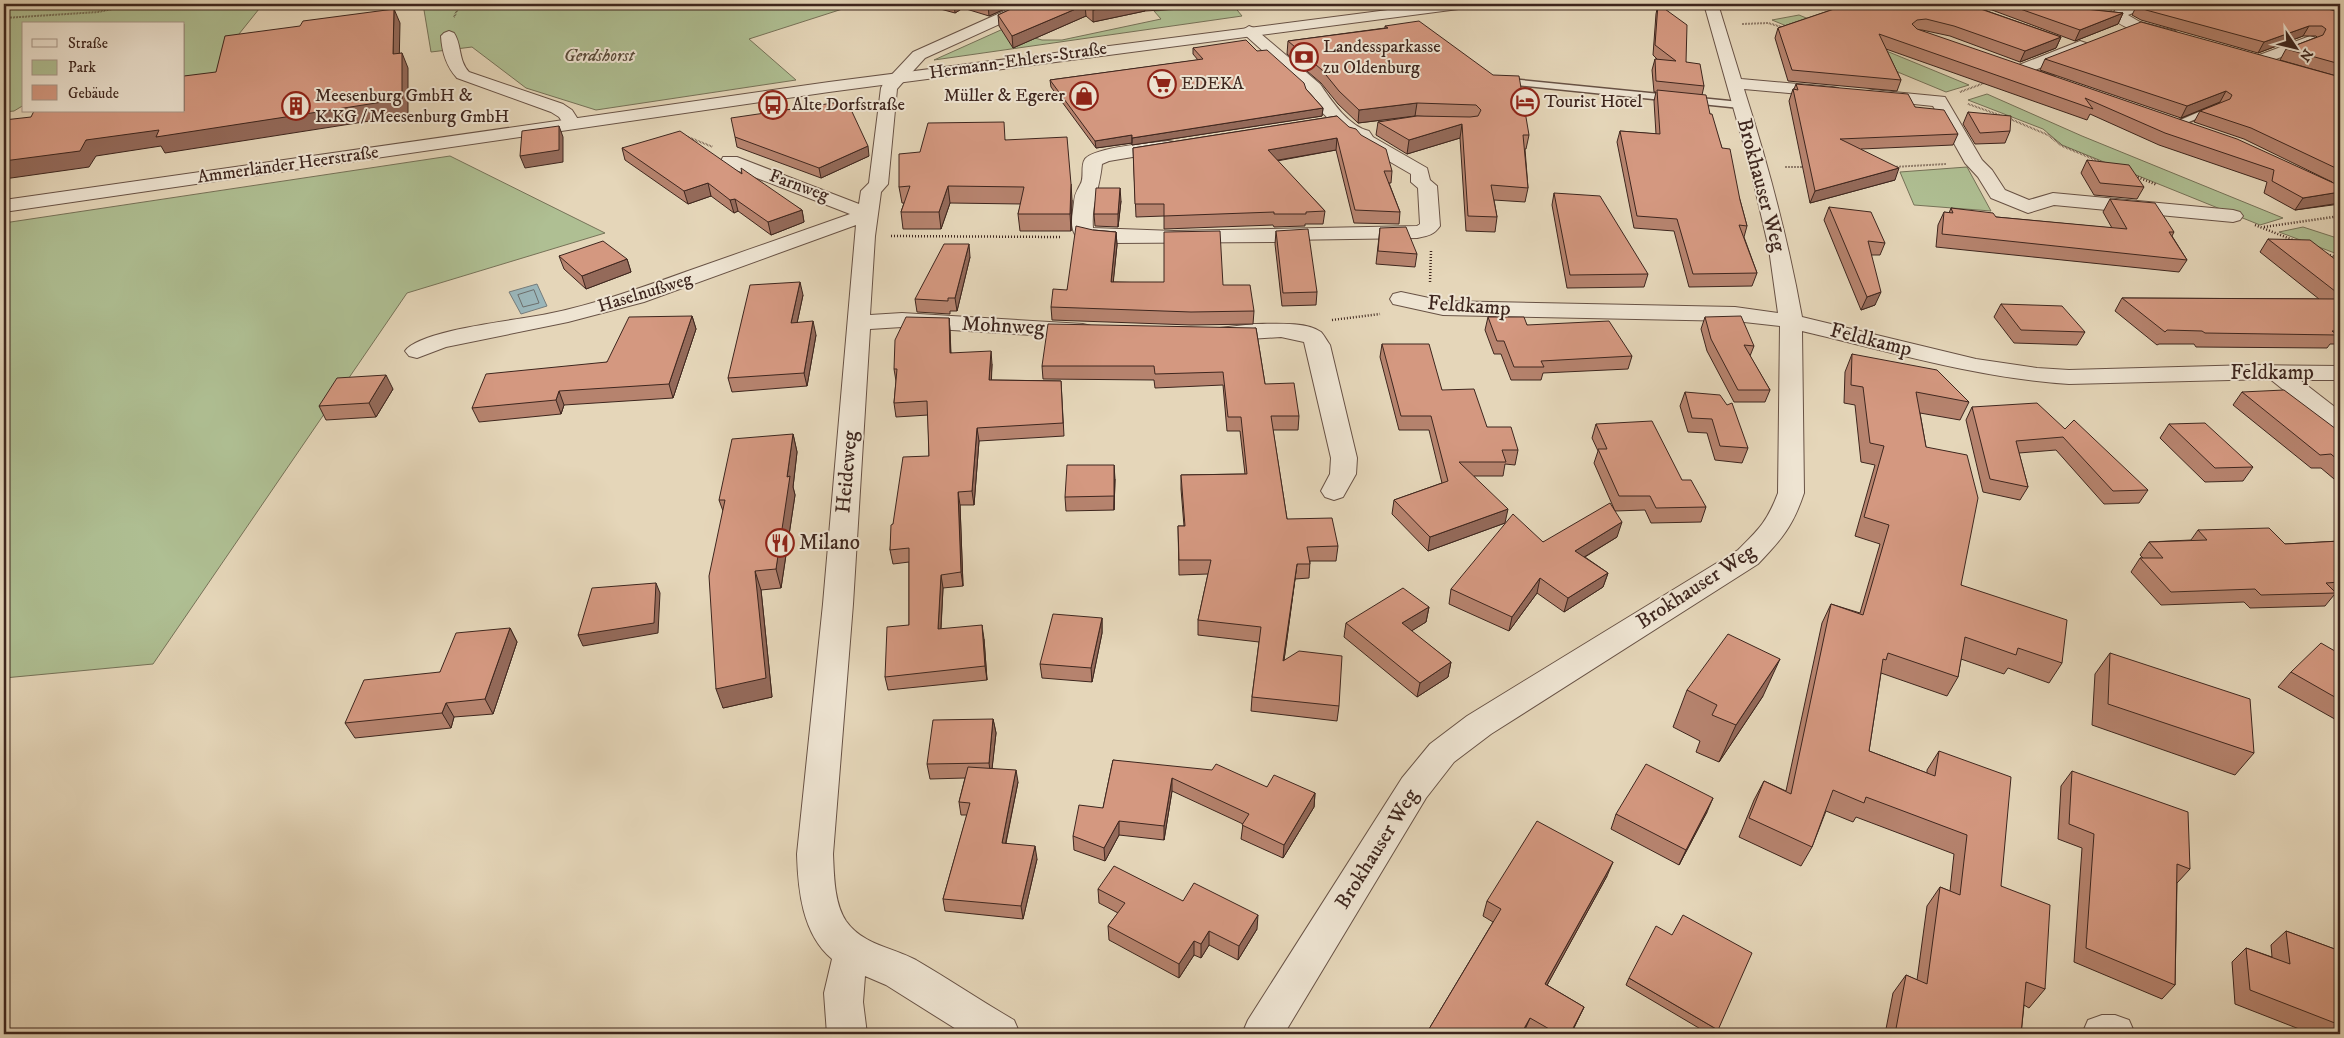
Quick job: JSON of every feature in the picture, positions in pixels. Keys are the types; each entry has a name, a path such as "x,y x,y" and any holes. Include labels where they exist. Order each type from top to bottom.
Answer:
{"street":[{"path":"898,77 919,55 1032,4"},
{"name":"Hermann-Ehlers-Straße","path":"572,124 898,77 1466,4"},
{"path":"2124,25 2121,11 2143,4"},
{"name":"Brokhauser Weg","path":"1262,1034 1414,788 1442,753 1479,725 1748,556 1774,530 1784,513 1790,493 1791,321 1779,249 1760,167 1713,11"},
{"path":"2103,16 2124,25 2188,39"},
{"path":"1186,144 1104,156 1093,161 1090,186 1085,190 1082,219 1082,229 1086,234 1098,236 1177,236 1197,238 1425,230 1430,223 1427,186 1420,179 1422,175 1420,172 1348,126 1331,112 1310,84 1249,31"},
{"path":"449,36 451,55 458,71 463,75 557,108 566,114 572,124"},
{"path":"2056,41 2075,48"},
{"path":"2013,68 2092,42"},
{"path":"2260,60 2310,42"},
{"path":"2242,55 2288,69"},
{"path":"2013,68 2066,86"},
{"name":"Heideweg","path":"898,77 889,88 878,184 871,191 867,225 815,854 817,891 824,915 839,942 853,953 898,971 1000,1034"},
{"path":"1734,83 1938,101 1974,163 1985,174 1998,194 2028,207 2053,199 2233,216"},
{"path":"2158,117 2202,133"},
{"name":"Ammerländer Heerstraße","path":"4,206 572,124"},
{"path":"1315,124 1379,128"},
{"name":"Farnweg","path":"730,161 867,225"},
{"name":"Haselnußweg","path":"416,351 438,342 507,326 551,319 623,301 867,225"},
{"name":"Feldkamp","path":"1401,299 1443,308 1736,314 1791,321 1976,366 2037,375 2069,377 2340,373"},
{"name":"Mohnweg","path":"860,323 902,320 1101,332"},
{"path":"1200,334 1286,332 1308,334 1313,337 1318,346 1344,458 1343,474 1334,491"},
{"path":"2277,373 2340,423"},
{"path":"847,1034 843,991 845,971 853,953"},
{"path":"2102,1034 2115,1034"}],"lane":[{"path":"1497,81 1740,105"},
{"path":"2176,124 2219,107"}],"path":[{"path":"4,18 98,12 136,4"},
{"path":"1713,11 1739,24 1772,23 1786,28"},
{"path":"1953,94 2013,68"},
{"path":"1965,103 2043,133 2062,146 2107,164"},
{"path":"1886,166 1974,163"},
{"path":"1760,167 1814,167"},
{"path":"2134,176 2161,187"},
{"path":"2233,216 2297,242"},
{"path":"2262,228 2340,216"},
{"path":"867,225 1065,237 1086,234"},
{"path":"1308,334 1314,323 1375,316 1386,311 1401,299 1429,286 1432,234 1425,230"},
{"path":"2323,252 2340,259"}],"green space":[{"path":"4,4 263,4 227,49 232,71 185,86 185,22 22,22 22,106 14,111 4,112"},
{"name":"Gerdshorst","path":"423,4 858,4 749,39 796,80 596,110 526,88 472,47 431,52"},
{"path":"1233,5 1242,16 934,60 1003,29 1042,40 1062,40 1161,19 1154,11"},
{"path":"1799,15 1969,85 1946,92 1772,20"},
{"path":"1987,94 2082,136 2283,218 2260,225 2062,145 2043,129 1968,100"},
{"path":"450,156 605,233 407,293 153,664 4,678 4,223"},
{"path":"1967,167 1991,211 1914,205 1900,172"},
{"path":"2303,227 2340,239 2340,255 2279,232"}],"water":[{"path":"537,284 547,306 521,314 509,292"}],"building":[{"path":"1022,4 1125,4 1093,10 1085,5 1012,36 998,15"},
{"path":"1658,4 1687,25 1686,62 1700,64 1704,86 1656,81 1655,59 1676,61 1655,45"},
{"path":"1849,4 1963,4 2061,37 2025,51 1954,26 1926,19 1917,20 1912,24 1917,29 2237,139 2340,186 2340,192 2303,198 2272,181 2274,170 2165,133 2085,98 2093,109 1879,34 1901,80 1792,70 1778,28"},
{"path":"2006,4 2066,4 2085,9 2123,13 2080,30"},
{"path":"2307,4 2340,12 2340,64 2286,49 2323,35 2326,29 2322,26 2309,26 2264,42 2146,10 2137,5"},
{"path":"394,9 393,54 402,53 402,99 156,137 159,130 86,140 80,151 4,161 4,120 31,117 34,112 185,112 185,76 216,72 225,36 300,26 303,21"},
{"path":"1419,21 1493,75 1519,76 1529,135 1523,135 1528,188 1491,185 1497,217 1468,216 1462,124 1409,140 1378,122 1417,116 1478,116 1481,110 1476,105 1417,103 1359,110 1339,91 1322,70 1288,41 1388,28 1385,26"},
{"path":"2141,22 2340,77 2340,170 2251,128 2200,111 2230,99 2232,95 2226,91 2187,106 2045,59"},
{"path":"1246,40 1257,51 1267,50 1304,83 1306,89 1323,108 1132,138 1132,135 1095,141 1050,80 1203,59 1193,48"},
{"path":"1796,84 1908,94 1915,107 1944,110 1958,134 1840,139 1899,168 1815,191 1793,89 1798,90"},
{"path":"1657,90 1706,95 1710,114 1712,114 1722,148 1730,149 1747,226 1739,225 1757,273 1693,274 1677,219 1637,216 1620,131 1660,134"},
{"path":"847,101 868,146 819,168 735,137 731,118"},
{"path":"1968,112 2011,116 2010,131 1980,133"},
{"path":"1337,116 1349,127 1356,129 1361,135 1386,149 1392,171 1384,171 1400,212 1355,210 1337,138 1268,150 1325,211 1306,212 1306,214 1274,214 1274,212 1164,216 1164,204 1135,204 1133,148"},
{"path":"1004,122 1005,140 1067,137 1071,184 1070,214 1018,214 1024,187 948,186 939,212 901,212 910,186 899,187 899,154 920,152 928,123"},
{"path":"559,126 559,150 520,156 522,131"},
{"path":"680,131 742,174 741,168 802,210 768,222 735,199 730,200 708,183 684,191 622,148"},
{"path":"2087,160 2129,165 2144,187 2100,183"},
{"path":"1096,188 1120,188 1118,214 1094,214"},
{"path":"1554,193 1600,196 1648,274 1570,275"},
{"path":"2110,199 2155,203 2174,232 2169,232 2187,260 1942,234 1944,212 1953,213 1951,208 1993,213 1996,217 2127,229"},
{"path":"1829,207 1871,212 1885,243 1868,241 1881,292 1867,297"},
{"path":"1076,226 1116,232 1111,282 1164,282 1164,232 1220,231 1223,285 1250,285 1254,311 1191,312 1051,307 1053,289 1067,290"},
{"path":"1406,227 1417,254 1378,251 1380,228"},
{"path":"1308,229 1317,292 1283,293 1276,231"},
{"path":"2268,239 2310,240 2340,263 2340,295"},
{"path":"603,241 627,259 582,276 559,256"},
{"path":"944,244 969,244 955,298 948,298 948,301 915,299"},
{"path":"800,282 791,323 813,321 804,373 728,378 750,285"},
{"path":"2122,298 2340,299 2340,331 2332,331 2337,335 2205,333 2202,331 2167,330 2165,332"},
{"path":"2001,304 2062,306 2085,332 2021,330"},
{"path":"692,316 669,384 559,391 556,400 472,408 486,374 607,362 629,317"},
{"path":"1741,316 1754,346 1744,345 1770,390 1738,390 1711,339 1705,317"},
{"path":"906,317 949,318 950,353 991,351 989,380 1061,381 1063,423 977,428 972,491 958,492 961,572 941,575 938,629 982,625 985,666 885,677 887,627 909,625 909,548 890,550 891,525 893,524 903,457 929,456 927,401 894,403 897,369 894,369 895,340"},
{"path":"1488,317 1524,317 1527,325 1609,321 1632,356 1541,361 1544,367 1514,367 1504,341 1497,341"},
{"path":"1048,324 1256,328 1265,384 1294,383 1299,416 1271,416 1287,519 1332,518 1338,546 1307,547 1310,564 1297,564 1283,661 1299,651 1342,656 1339,706 1252,697 1261,627 1198,620 1211,560 1179,560 1178,526 1185,526 1181,475 1247,474 1241,417 1228,417 1223,372 1155,374 1154,366 1042,366"},
{"path":"1382,344 1429,344 1442,390 1474,389 1487,427 1511,427 1518,450 1502,450 1506,462 1459,462 1508,509 1430,537 1394,500 1448,481 1431,416 1401,416"},
{"path":"1852,354 1937,370 1969,402 1916,392 1926,447 1967,455 1978,498 1961,585 2067,620 2062,663 2018,648 2016,655 1965,637 1958,677 1888,653 1886,660 1883,659 1869,751 1935,776 1939,751 2011,777 2001,886 2050,905 2045,989 2026,982 2021,1034 1895,1034 1906,975 1927,984 1940,887 1960,895 1967,835 1866,797 1864,803 1833,790 1812,847 1749,818 1764,781 1791,794 1831,604 1863,615 1889,525 1864,517 1884,446 1870,443 1863,387 1851,385"},
{"path":"386,375 369,403 319,406 337,378"},
{"path":"2284,390 2340,432 2340,462 2331,454 2320,455 2242,392"},
{"path":"1685,392 1720,395 1727,405 1732,403 1748,448 1720,446 1712,419 1692,418"},
{"path":"2037,403 2065,429 2074,420 2148,490 2113,491 2063,437 2016,441 2028,487 1990,479 1972,407"},
{"path":"1652,421 1682,480 1691,480 1706,507 1656,508 1650,496 1619,496 1598,449 1607,449 1596,424"},
{"path":"2205,423 2253,467 2215,468 2169,424"},
{"path":"793,434 787,477 790,476 776,569 755,571 766,678 716,689 709,576 725,500 719,500 732,439"},
{"path":"1067,465 1114,465 1114,496 1065,497"},
{"path":"1610,503 1622,522 1575,551 1608,573 1568,598 1540,578 1512,617 1451,589 1513,514 1543,542"},
{"path":"2269,528 2285,544 2340,541 2340,582 2326,583 2336,593 2261,595 2255,589 2171,592 2140,558 2163,558 2149,542 2207,540 2198,530"},
{"path":"656,583 654,623 578,635 592,588"},
{"path":"1403,588 1429,607 1402,623 1451,662 1420,683 1346,623"},
{"path":"1053,614 1102,618 1091,668 1040,664"},
{"path":"510,628 485,699 446,703 442,713 345,723 364,680 440,672 456,633"},
{"path":"1728,634 1780,659 1736,725 1712,715 1717,705 1687,690"},
{"path":"2321,643 2340,654 2340,700 2291,672"},
{"path":"2110,653 2250,699 2254,753 2108,704"},
{"path":"993,719 989,763 927,764 933,720"},
{"path":"1113,760 1212,770 1216,764 1267,787 1274,775 1315,793 1284,845 1242,825 1249,814 1172,778 1164,826 1119,821 1104,848 1073,836 1079,805 1103,808"},
{"path":"1646,764 1713,798 1686,850 1616,814"},
{"path":"968,767 1016,770 1002,843 1035,846 1021,906 943,899 970,803 959,802"},
{"path":"2072,771 2188,812 2190,869 2177,864 2175,985 2086,948 2094,834 2069,824"},
{"path":"1537,821 1613,862 1545,984 1584,1007 1570,1034 1558,1034 1530,1018 1521,1034 1426,1034 1501,909 1487,901"},
{"path":"1114,866 1183,901 1194,883 1258,915 1239,946 1209,931 1201,944 1194,941 1179,964 1108,926 1125,903 1098,889"},
{"path":"1683,915 1752,953 1718,1030 1629,978 1656,926 1672,935"},
{"path":"2286,931 2340,951 2340,1025 2250,990 2246,948 2290,964"},
{"path":"1830,1029 1840,1034 1828,1034"}],"place":[{"name":"Landessparkasse zu Oldenburg","path":"1304,57"},
{"name":"EDEKA","path":"1162,84"},
{"name":"Müller & Egerer","path":"1084,96"},
{"name":"Tourist Hotel","path":"1525,102"},
{"name":"Alte Dorfstraße","path":"773,105"},
{"name":"Meesenburg GmbH & K.KG / Meesenburg GmbH","path":"296,106"},
{"name":"Milano","path":"780,543"}]}
